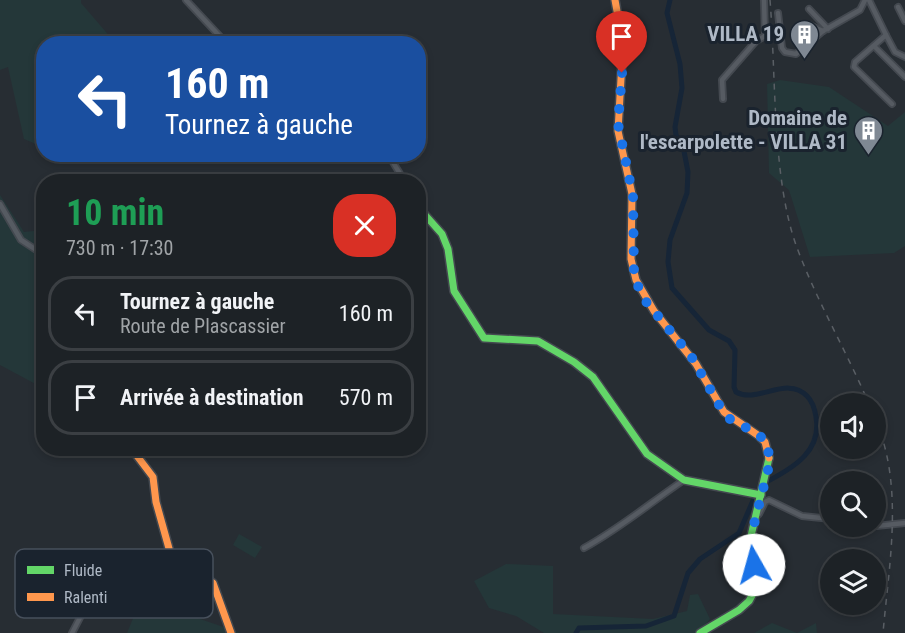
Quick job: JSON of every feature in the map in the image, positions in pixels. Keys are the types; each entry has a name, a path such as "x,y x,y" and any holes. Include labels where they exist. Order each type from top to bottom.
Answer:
{"street":[{"path":"186,0 220,36"},
{"path":"615,0 620,31 622,73 618,124 633,196 634,276 643,298 691,356 722,410 730,419 758,434 767,443 770,462 754,518 750,547 757,581 756,590 739,610 700,633"},
{"path":"723,99 722,80 756,41 765,36 764,0"},
{"path":"778,14 782,48 785,52 796,54 826,30 860,10 868,2 895,52 905,57"},
{"path":"898,7 905,21"},
{"path":"809,9 826,30"},
{"path":"809,25 814,24 826,30"},
{"path":"886,35 855,62 855,68 892,104"},
{"path":"874,46 905,77"},
{"path":"0,204 21,240 36,250"},
{"path":"426,216 442,234 448,249 454,291 484,338 538,342 574,362 593,377 647,453 684,480 761,495"},
{"path":"137,456 153,477 156,502 169,549"},
{"path":"584,548 607,537 623,522 684,480"},
{"path":"754,518 769,500 802,516 820,518"},
{"path":"886,525 905,523"},
{"path":"213,583 231,633"},
{"path":"72,633 80,618"}],"shaded area":[{"path":"0,0 81,0 81,3 109,36 36,36 36,144 24,139 8,67 0,70"},
{"path":"780,80 829,87 888,126 905,112 905,246 894,253 810,257 789,190 769,173 767,84"},
{"path":"0,195 24,232 36,231 36,384 0,365"},
{"path":"239,534 262,547 255,558 233,545"},
{"path":"506,564 553,566 553,614 653,619 687,611 690,595 698,594 710,619 698,633 544,633 516,616 489,608 474,581"},
{"path":"133,618 197,618 241,633 127,633"},
{"path":"772,623 797,633 754,633"},
{"path":"816,623 817,633 797,633"}],"waterway":[{"path":"670,0 667,13 680,64 682,88 675,127 676,135 683,146 688,172 687,193 670,240 668,262 672,288 709,330 729,341 735,350 734,387 736,392 753,395 790,388 799,390 809,398 816,414 817,429 811,448 788,470 768,481"},
{"path":"576,633 579,628 646,626 674,616 688,573 700,559 739,533 755,496"}],"railway":[{"path":"770,0 776,125 788,218 796,245 813,285 864,393"},
{"path":"883,633 892,526 890,472 886,451"}],"traffic: fast":[{"path":"426,216 442,234 448,249 454,291 484,338 538,341 574,362 593,377 647,454 684,480 761,495"},
{"path":"700,633 739,610 749,601 755,590 751,536 769,458"}],"traffic: slow":[{"path":"615,0 623,44 618,131 632,194 631,259 636,280 654,311 696,364 724,412 765,442 769,458"},
{"path":"137,456 153,477 156,502 169,549"},
{"path":"213,583 231,633"}],"place":[{"name":"VILLA 19","path":"805,60"},
{"name":"Domaine de l'escarpolette - VILLA 31","path":"868,156"}],"route":[{"path":"622,73 618,124 633,196 632,262 634,276 643,298 691,356 722,410 730,419 758,434 767,443 769,450 770,462 751,536 750,547 754,565"}]}
